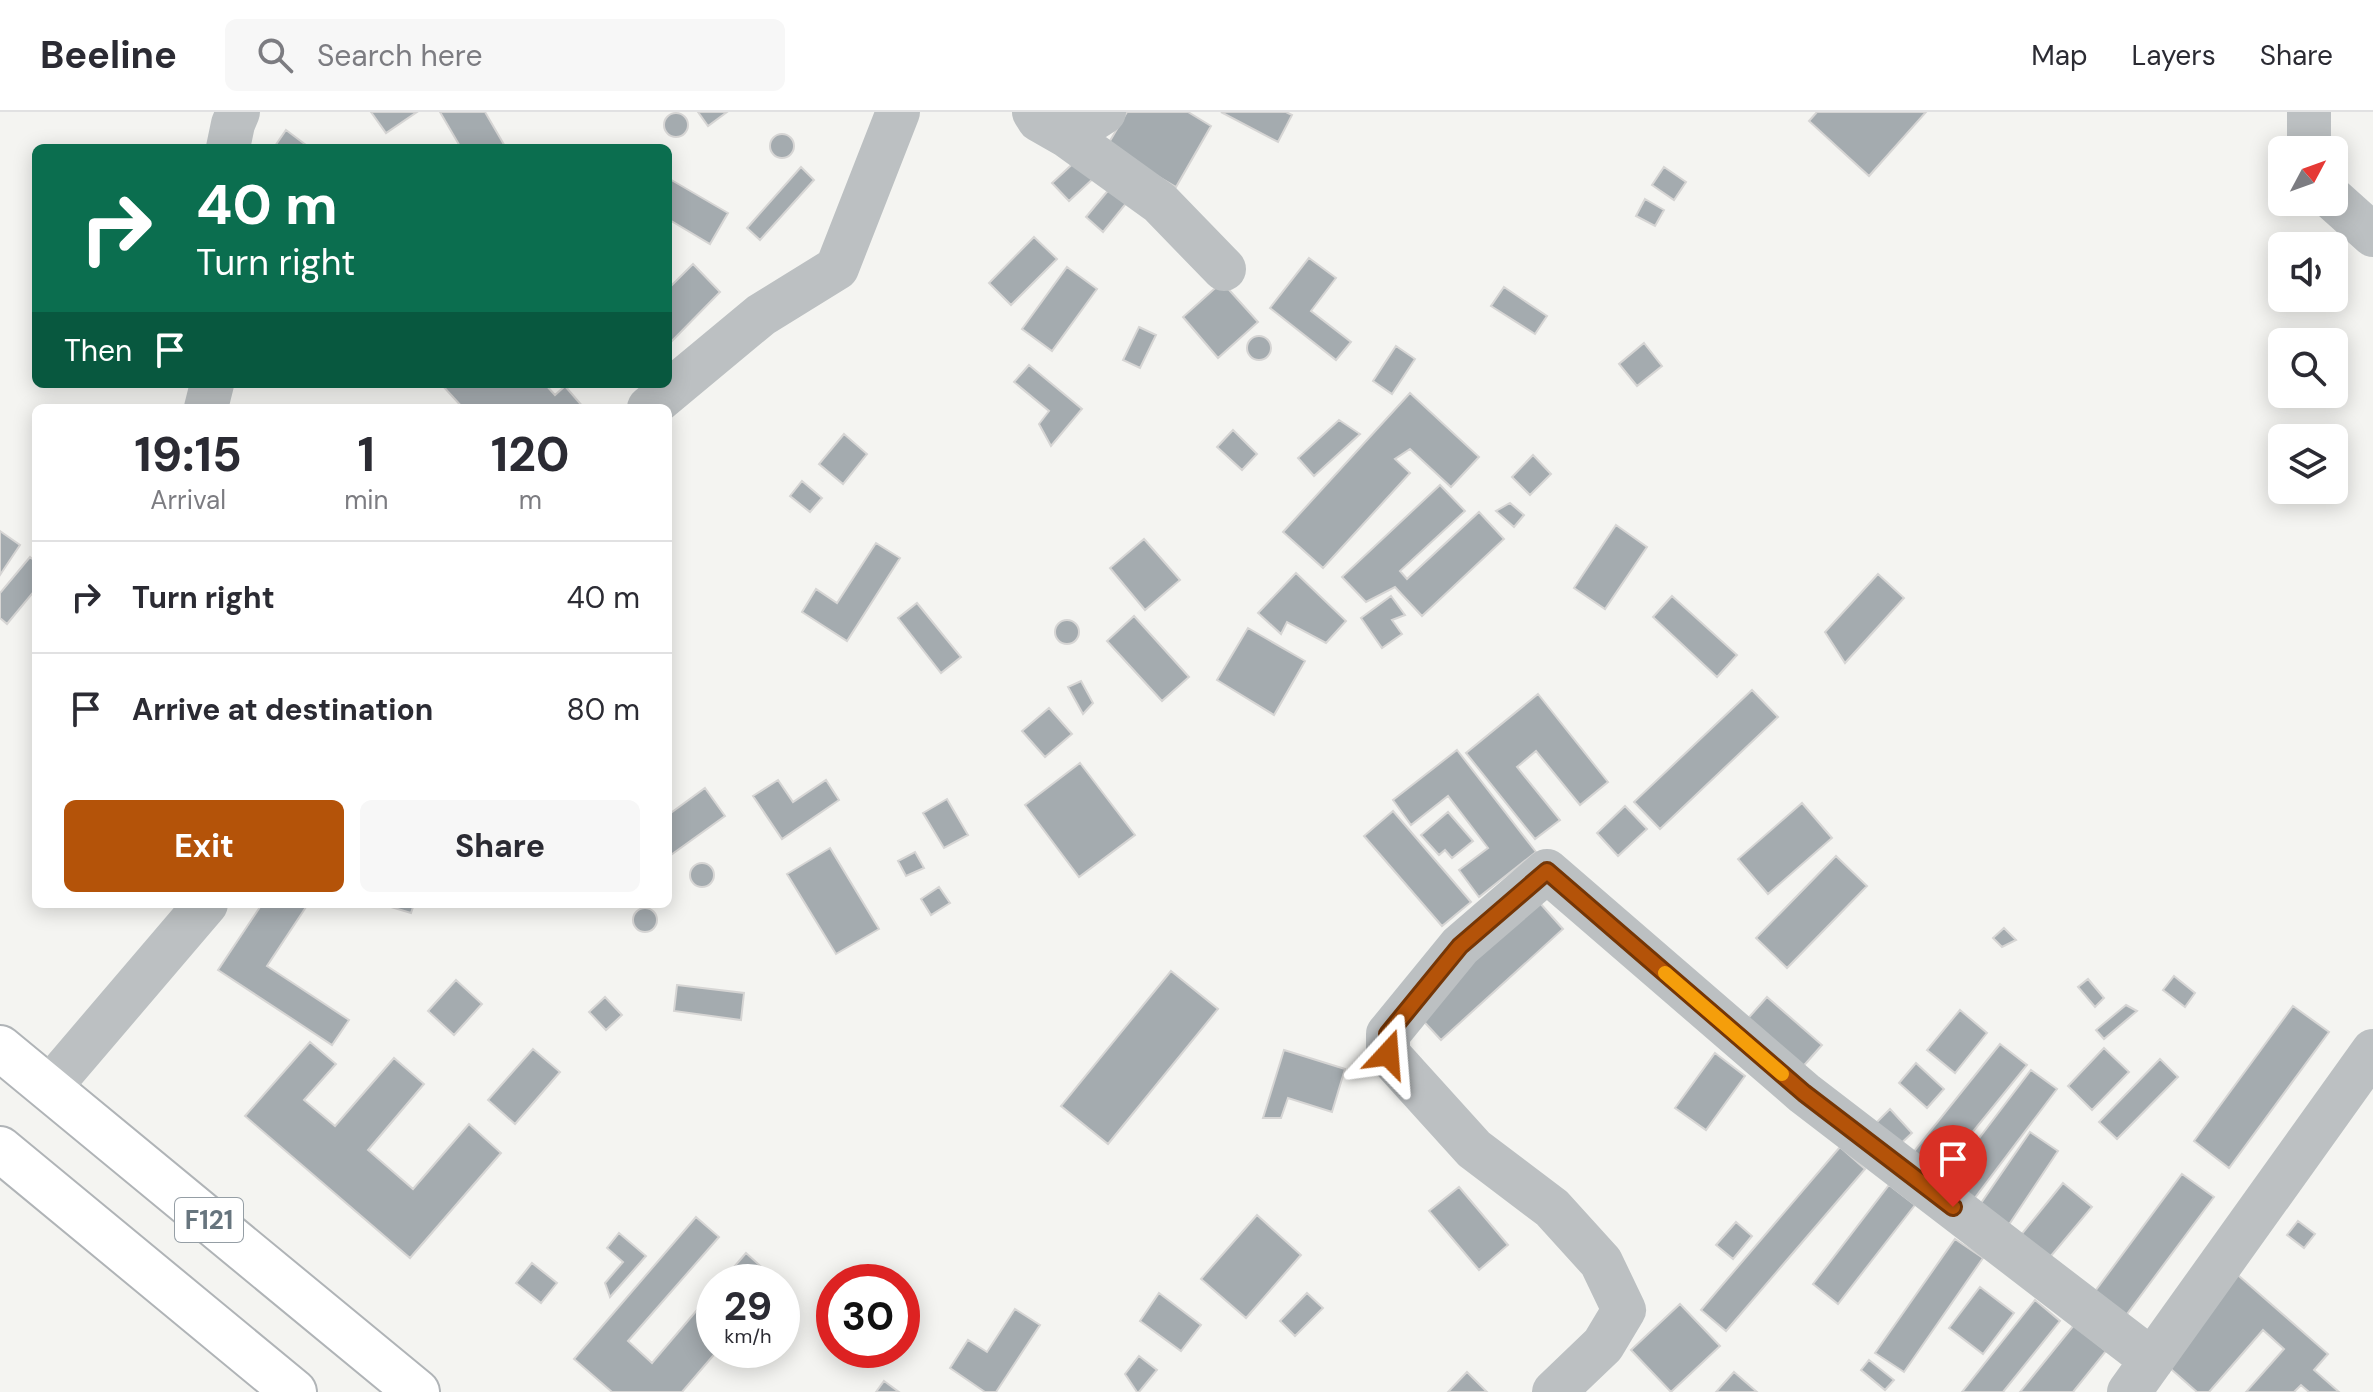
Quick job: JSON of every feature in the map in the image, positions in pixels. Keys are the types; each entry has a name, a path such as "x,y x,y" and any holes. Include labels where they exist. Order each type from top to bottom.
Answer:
{"main road":[{"name":"F121","path":"0,1048 417,1392"},
{"name":"F121","path":"0,1149 294,1392"}],"street":[{"path":"229,144 238,112"},
{"path":"654,404 761,315 837,268 898,112"},
{"path":"1051,124 1104,112"},
{"path":"2309,112 2309,136"},
{"path":"1051,124 1160,203 1224,269"},
{"path":"2348,213 2373,235"},
{"path":"1554,1392 1603,1345 1624,1310 1601,1262 1552,1208 1474,1149 1388,1054 1388,1034 1460,946 1547,871 1804,1093 2141,1376 2373,1051"},
{"path":"49,1088 203,908"}],"building":[{"path":"371,112 417,112 386,133"},
{"path":"440,112 485,112 504,144 459,144"},
{"path":"698,112 727,112 708,126"},
{"path":"1127,112 1188,112 1211,126 1176,187 1107,146"},
{"path":"1221,112 1286,112 1292,115 1278,142"},
{"path":"1817,112 1926,112 1869,176 1809,121"},
{"path":"676,113 685,116 688,125 685,134 676,137 667,134 664,125 667,116"},
{"path":"286,130 305,144 276,144"},
{"path":"782,134 791,137 794,146 791,155 782,158 773,155 770,146 773,137"},
{"path":"1079,158 1096,176 1069,201 1052,183"},
{"path":"801,167 814,180 760,240 747,228"},
{"path":"1664,167 1686,182 1674,200 1652,185"},
{"path":"672,180 728,213 710,244 672,221"},
{"path":"1111,187 1128,201 1103,232 1086,217"},
{"path":"1645,199 1664,210 1655,226 1636,216"},
{"path":"1034,237 1057,259 1011,305 989,283"},
{"path":"1309,258 1336,278 1311,311 1351,342 1336,360 1270,308"},
{"path":"693,264 720,292 672,341 672,285"},
{"path":"1067,267 1097,289 1052,351 1022,329"},
{"path":"1222,282 1258,322 1218,358 1183,317"},
{"path":"1504,287 1547,316 1535,334 1491,306"},
{"path":"1139,327 1156,335 1140,368 1123,360"},
{"path":"1259,336 1268,339 1271,348 1268,357 1259,360 1250,357 1247,348 1250,339"},
{"path":"1644,343 1662,366 1637,386 1619,364"},
{"path":"1396,346 1415,359 1392,394 1373,381"},
{"path":"1029,365 1082,409 1051,446 1039,424 1049,411 1014,382"},
{"path":"445,388 549,388 555,395 567,388 581,404 459,404"},
{"path":"1410,393 1479,457 1451,487 1410,449 1395,459 1410,473 1323,568 1283,532"},
{"path":"1339,420 1360,434 1314,476 1298,458"},
{"path":"1233,430 1257,454 1242,470 1217,447"},
{"path":"844,434 867,454 843,484 819,464"},
{"path":"1533,455 1551,474 1530,495 1512,477"},
{"path":"802,481 822,498 810,512 790,496"},
{"path":"1440,485 1465,511 1400,571 1407,579 1479,512 1504,539 1422,616 1395,587 1366,602 1342,577"},
{"path":"1510,503 1524,515 1514,527 1496,511"},
{"path":"1616,525 1647,547 1605,609 1574,588"},
{"path":"0,531 20,545 0,575"},
{"path":"1144,539 1180,580 1145,610 1110,568"},
{"path":"876,543 900,558 847,641 802,612 816,589 837,603"},
{"path":"30,557 32,559 32,594 7,624 0,618 0,593"},
{"path":"1296,573 1346,621 1326,643 1287,622 1281,634 1258,613"},
{"path":"1878,574 1904,598 1845,663 1825,632"},
{"path":"1391,596 1405,615 1392,620 1402,634 1382,648 1361,618"},
{"path":"1672,596 1737,655 1717,677 1653,617"},
{"path":"917,603 961,657 941,673 898,618"},
{"path":"1134,616 1189,677 1162,701 1107,641"},
{"path":"1067,620 1076,623 1079,632 1076,641 1067,644 1058,641 1055,632 1058,623"},
{"path":"1248,628 1305,661 1274,715 1217,680"},
{"path":"1081,681 1093,703 1083,714 1068,687"},
{"path":"1752,690 1778,717 1660,829 1634,802"},
{"path":"1538,694 1608,782 1580,805 1536,751 1517,767 1560,820 1535,839 1466,753"},
{"path":"1049,708 1072,734 1045,757 1022,731"},
{"path":"1457,750 1536,852 1479,897 1459,870 1488,848 1448,796 1411,825 1393,800"},
{"path":"1080,763 1135,835 1079,877 1025,805"},
{"path":"778,780 793,802 826,780 839,800 782,839 753,796"},
{"path":"705,788 725,816 672,854 672,812"},
{"path":"947,799 968,835 944,848 923,813"},
{"path":"1802,803 1832,838 1768,894 1738,859"},
{"path":"1625,806 1647,829 1618,856 1597,833"},
{"path":"1393,811 1471,902 1442,926 1364,836"},
{"path":"1448,812 1473,841 1452,858 1445,850 1439,855 1421,835"},
{"path":"830,848 879,929 836,954 787,874"},
{"path":"915,852 924,868 906,876 898,861"},
{"path":"1836,856 1867,886 1787,968 1756,938"},
{"path":"702,863 711,866 714,875 711,884 702,887 693,884 690,875 693,866"},
{"path":"939,887 950,903 931,915 921,899"},
{"path":"1539,902 1563,929 1441,1040 1416,1013"},
{"path":"259,908 305,908 267,966 349,1020 332,1045 218,970"},
{"path":"394,908 413,908 411,913"},
{"path":"645,908 654,911 657,920 654,929 645,932 636,929 633,920 636,911"},
{"path":"2004,928 2016,940 2002,947 1993,938"},
{"path":"1171,971 1218,1009 1108,1144 1061,1106"},
{"path":"2174,976 2195,993 2185,1007 2163,990"},
{"path":"2088,979 2104,998 2095,1007 2078,987"},
{"path":"456,980 482,1004 454,1035 428,1011"},
{"path":"677,985 744,993 741,1020 674,1011"},
{"path":"605,997 622,1015 606,1030 589,1012"},
{"path":"1767,997 1822,1045 1799,1071 1743,1024"},
{"path":"2126,1005 2137,1011 2104,1039 2096,1030"},
{"path":"2293,1006 2329,1032 2229,1168 2194,1141"},
{"path":"1960,1010 1987,1033 1955,1073 1927,1050"},
{"path":"310,1042 336,1064 304,1100 335,1126 394,1058 424,1084 368,1150 413,1189 469,1124 501,1153 410,1258 245,1116"},
{"path":"2000,1044 2027,1065 1937,1176 1911,1155"},
{"path":"2104,1048 2129,1072 2092,1110 2068,1086"},
{"path":"533,1049 560,1072 515,1124 488,1100"},
{"path":"1284,1050 1345,1069 1332,1112 1288,1098 1281,1118 1263,1118"},
{"path":"1715,1053 1745,1076 1706,1130 1675,1108"},
{"path":"2160,1059 2178,1077 2117,1139 2099,1122"},
{"path":"1916,1063 1944,1089 1927,1108 1899,1083"},
{"path":"2031,1070 2057,1089 1971,1203 1945,1183"},
{"path":"1890,1109 1912,1133 1893,1151 1871,1128"},
{"path":"2030,1132 2058,1151 2006,1229 1977,1209"},
{"path":"1840,1147 1865,1169 1726,1331 1701,1310"},
{"path":"2182,1174 2214,1197 2124,1318 2093,1294"},
{"path":"2063,1183 2092,1207 2040,1269 2012,1246"},
{"path":"1889,1185 1915,1205 1838,1304 1813,1284"},
{"path":"1459,1187 1508,1245 1479,1270 1429,1211"},
{"path":"1257,1215 1301,1255 1246,1318 1201,1279"},
{"path":"696,1217 719,1237 628,1341 652,1363 696,1311 696,1368 703,1368 682,1392 612,1392 574,1359"},
{"path":"2298,1221 2315,1234 2304,1248 2287,1235"},
{"path":"1736,1222 1752,1236 1733,1259 1716,1245"},
{"path":"619,1233 646,1256 610,1297 605,1283 623,1262 607,1248"},
{"path":"1955,1239 1983,1258 1904,1372 1875,1353"},
{"path":"746,1253 758,1264 737,1264"},
{"path":"532,1263 557,1283 541,1303 516,1283"},
{"path":"2231,1269 2328,1354 2314,1370 2339,1392 2309,1392 2301,1385 2294,1392 2246,1392 2284,1349 2263,1330 2209,1392 2197,1392 2155,1355"},
{"path":"1980,1287 2014,1313 1983,1354 1949,1328"},
{"path":"1159,1293 1201,1325 1181,1351 1140,1321"},
{"path":"1307,1293 1323,1308 1295,1336 1280,1321"},
{"path":"2035,1300 2060,1321 2003,1392 1962,1392"},
{"path":"1680,1304 1720,1346 1671,1392 1631,1350"},
{"path":"1015,1309 1040,1325 996,1392 985,1392 950,1368 968,1340 987,1352"},
{"path":"2074,1325 2106,1351 2073,1392 2020,1392"},
{"path":"1139,1356 1157,1370 1137,1392 1125,1374"},
{"path":"1869,1360 1894,1380 1885,1390 1861,1370"},
{"path":"1467,1372 1487,1392 1448,1392"},
{"path":"1734,1372 1757,1392 1716,1392"},
{"path":"884,1381 899,1392 876,1392"}],"slow traffic":[{"path":"1665,973 1782,1074"}],"route":[{"path":"1388,1054 1388,1034 1460,946 1547,871 1804,1093 1953,1207"}]}
